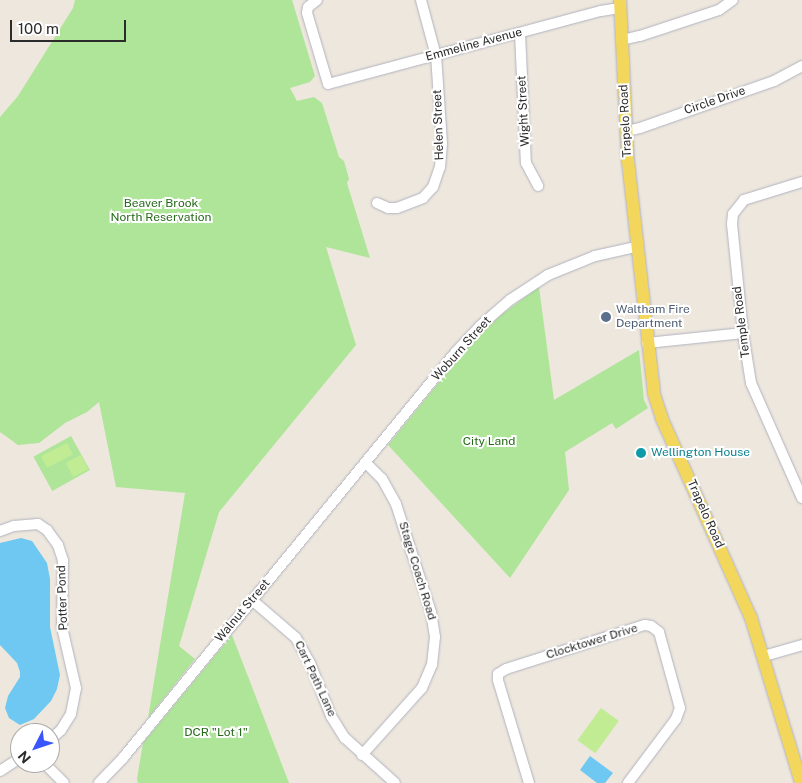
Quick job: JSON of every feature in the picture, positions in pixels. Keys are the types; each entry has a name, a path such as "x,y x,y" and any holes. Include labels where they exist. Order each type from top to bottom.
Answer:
{"main road":[{"name":"Trapelo Road","path":"620,4 626,131 636,247 647,343 657,407 742,598 764,656 801,783"}],"street":[{"name":"Emmeline Avenue","path":"317,0 308,7 308,20 328,84 601,11 620,4"},
{"name":"Helen Street","path":"377,203 388,208 409,204 423,198 438,176 442,143 436,56 421,0"},
{"path":"622,40 719,10 733,0"},
{"name":"Wight Street","path":"520,33 526,163 538,186"},
{"name":"Circle Drive","path":"626,131 640,128 774,80 802,66"},
{"name":"Temple Road","path":"802,182 744,200 733,214 732,234 743,333 751,383 802,498"},
{"name":"Woburn Street","path":"386,439 461,346 486,320 510,300 542,278 563,268 606,253 636,247"},
{"path":"647,343 743,333"},
{"name":"Walnut Street","path":"98,783 123,758 386,439"},
{"name":"Stage Coach Road","path":"362,755 422,688 432,665 435,637 430,612 396,504 382,479 366,463"},
{"name":"Potter Pond","path":"0,531 14,526 38,524 47,530 58,546 63,560 62,627 76,688 71,714 60,731"},
{"name":"Cart Path Lane","path":"252,600 296,638 310,663 334,721 349,743 395,783"},
{"name":"Clocktower Drive","path":"529,783 498,680 498,674 514,666 645,626 651,626 659,632 680,708 676,719 628,783"},
{"path":"764,656 802,644"},
{"path":"54,773 64,783"}],"green space":[{"name":"Beaver Brook North Reservation","path":"75,0 292,0 315,76 310,82 290,88 297,101 314,97 322,103 339,157 344,161 349,179 347,183 370,258 326,247 356,345 219,512 179,646 195,659 148,718 185,493 116,487 99,402 87,412 65,423 39,443 18,445 0,432 0,117 18,96 73,8"},
{"name":"City Land","path":"539,287 554,400 639,350 644,400 648,408 616,429 612,423 565,452 569,490 510,578 388,445 471,343 501,315"},
{"path":"71,436 90,470 52,491 33,457"},
{"path":"67,443 73,455 47,468 41,456"},
{"path":"81,455 88,469 73,477 66,463"},
{"name":"DCR \"Lot 1\"","path":"232,635 289,783 138,783 143,743"},
{"path":"601,708 619,721 595,753 577,740"}],"water":[{"path":"21,538 32,541 47,563 50,579 50,627 60,675 57,689 51,701 34,719 25,723 17,723 9,718 5,708 8,696 20,677 20,672 17,663 0,645 0,543"},
{"path":"590,756 613,773 605,783 597,783 580,770"}],"place":[{"name":"Waltham Fire Department","path":"606,317"},
{"name":"Wellington House","path":"641,453"}]}
